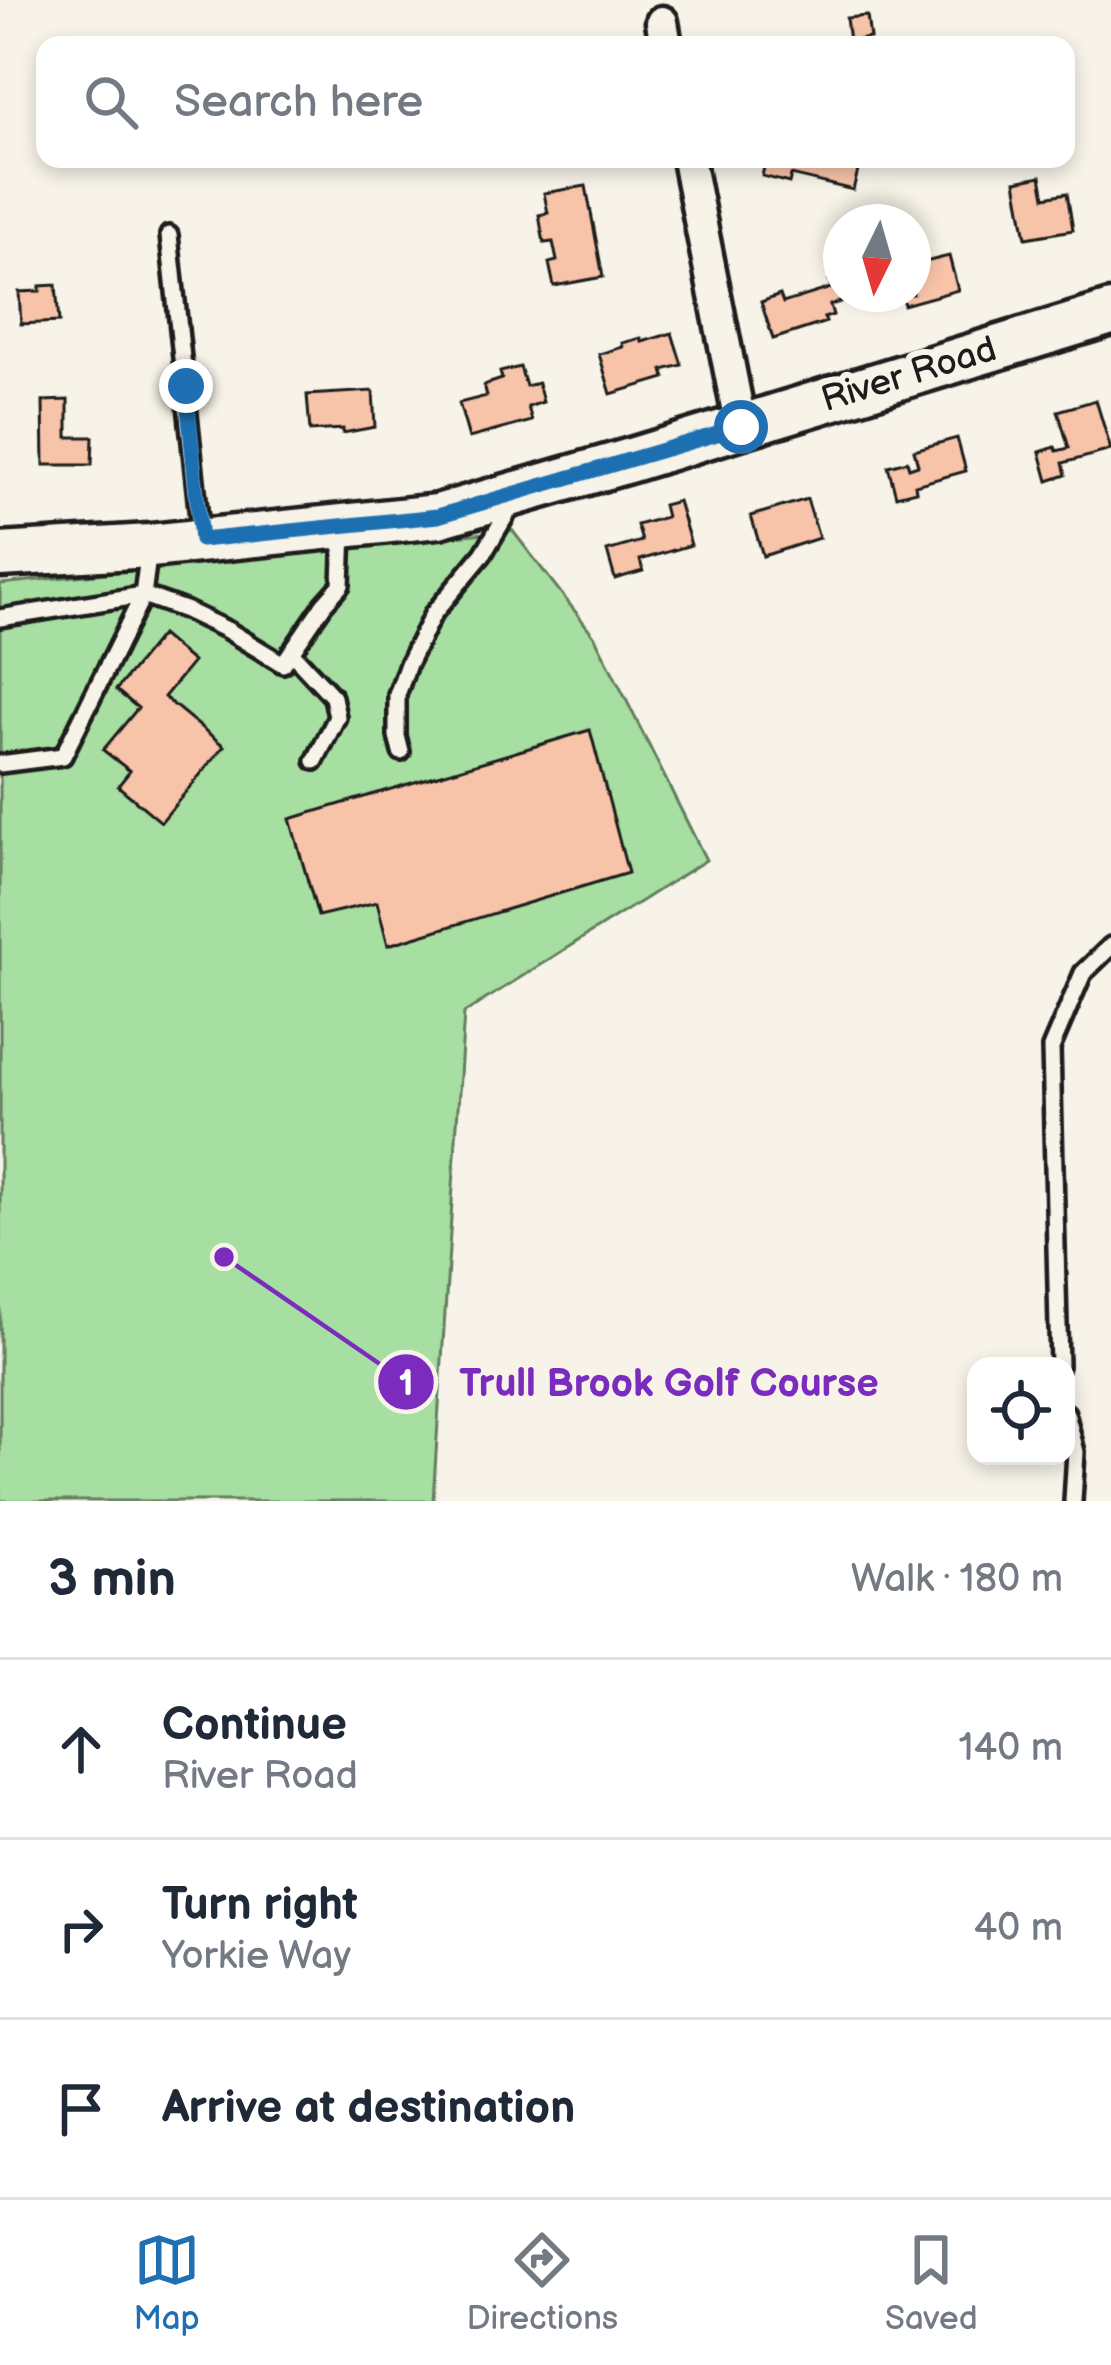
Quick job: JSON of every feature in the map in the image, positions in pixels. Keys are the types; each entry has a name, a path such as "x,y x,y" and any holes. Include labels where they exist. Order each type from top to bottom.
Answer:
{"main road":[{"name":"River Road","path":"0,556 150,546 438,516 1111,313"}],"street":[{"path":"690,168 741,427"}],"lane":[{"path":"169,235 201,540"},
{"path":"401,752 397,695 408,664 433,614 483,554 520,492"},
{"path":"0,618 143,595 227,630 283,664 341,585 343,526"},
{"path":"0,764 63,756 143,595 150,546"},
{"path":"291,652 333,697 337,717 315,760"},
{"path":"1059,1357 1051,1048 1083,973 1111,946"},
{"path":"1073,1501 1075,1448"}],"green space":[{"path":"512,530 595,637 706,860 464,1013 433,1501 0,1501 0,584"}],"building":[{"path":"867,16 870,36 848,36 846,18"},
{"path":"764,168 859,168 853,190 791,175 789,183 762,176"},
{"path":"1041,176 1045,197 1067,193 1073,230 1026,238 1016,181"},
{"path":"586,186 603,277 554,286 549,263 557,261 553,242 544,243 539,215 548,213 544,193"},
{"path":"949,256 958,290 931,298 931,260"},
{"path":"56,285 59,322 21,324 19,292"},
{"path":"823,290 823,312 833,315 824,318 826,322 773,339 761,302 780,295 783,303"},
{"path":"672,333 682,365 663,370 665,378 611,394 599,354 623,347 622,343"},
{"path":"520,367 526,386 538,383 543,402 528,407 532,421 469,438 459,403 487,396 484,385 502,379 500,372"},
{"path":"373,391 375,427 343,433 343,429 310,431 307,395"},
{"path":"68,400 68,437 93,437 92,465 44,465 43,401"},
{"path":"1096,400 1111,450 1063,463 1066,475 1048,481 1040,452 1069,448 1058,411"},
{"path":"957,438 966,471 915,485 916,491 896,496 888,466 907,461 909,468 918,465 914,450"},
{"path":"807,499 819,538 763,556 751,516"},
{"path":"678,501 691,545 640,560 643,571 615,579 607,551 642,541 637,525 666,517 663,505"},
{"path":"161,635 193,662 164,697 224,746 161,822 118,786 130,771 103,750 138,708 116,690"},
{"path":"590,730 628,873 388,945 377,902 318,916 290,819"}],"place":[{"name":"Trull Brook Golf Course","path":"224,1257"}],"route":[{"path":"186,386 201,540 438,516 741,427"}]}
